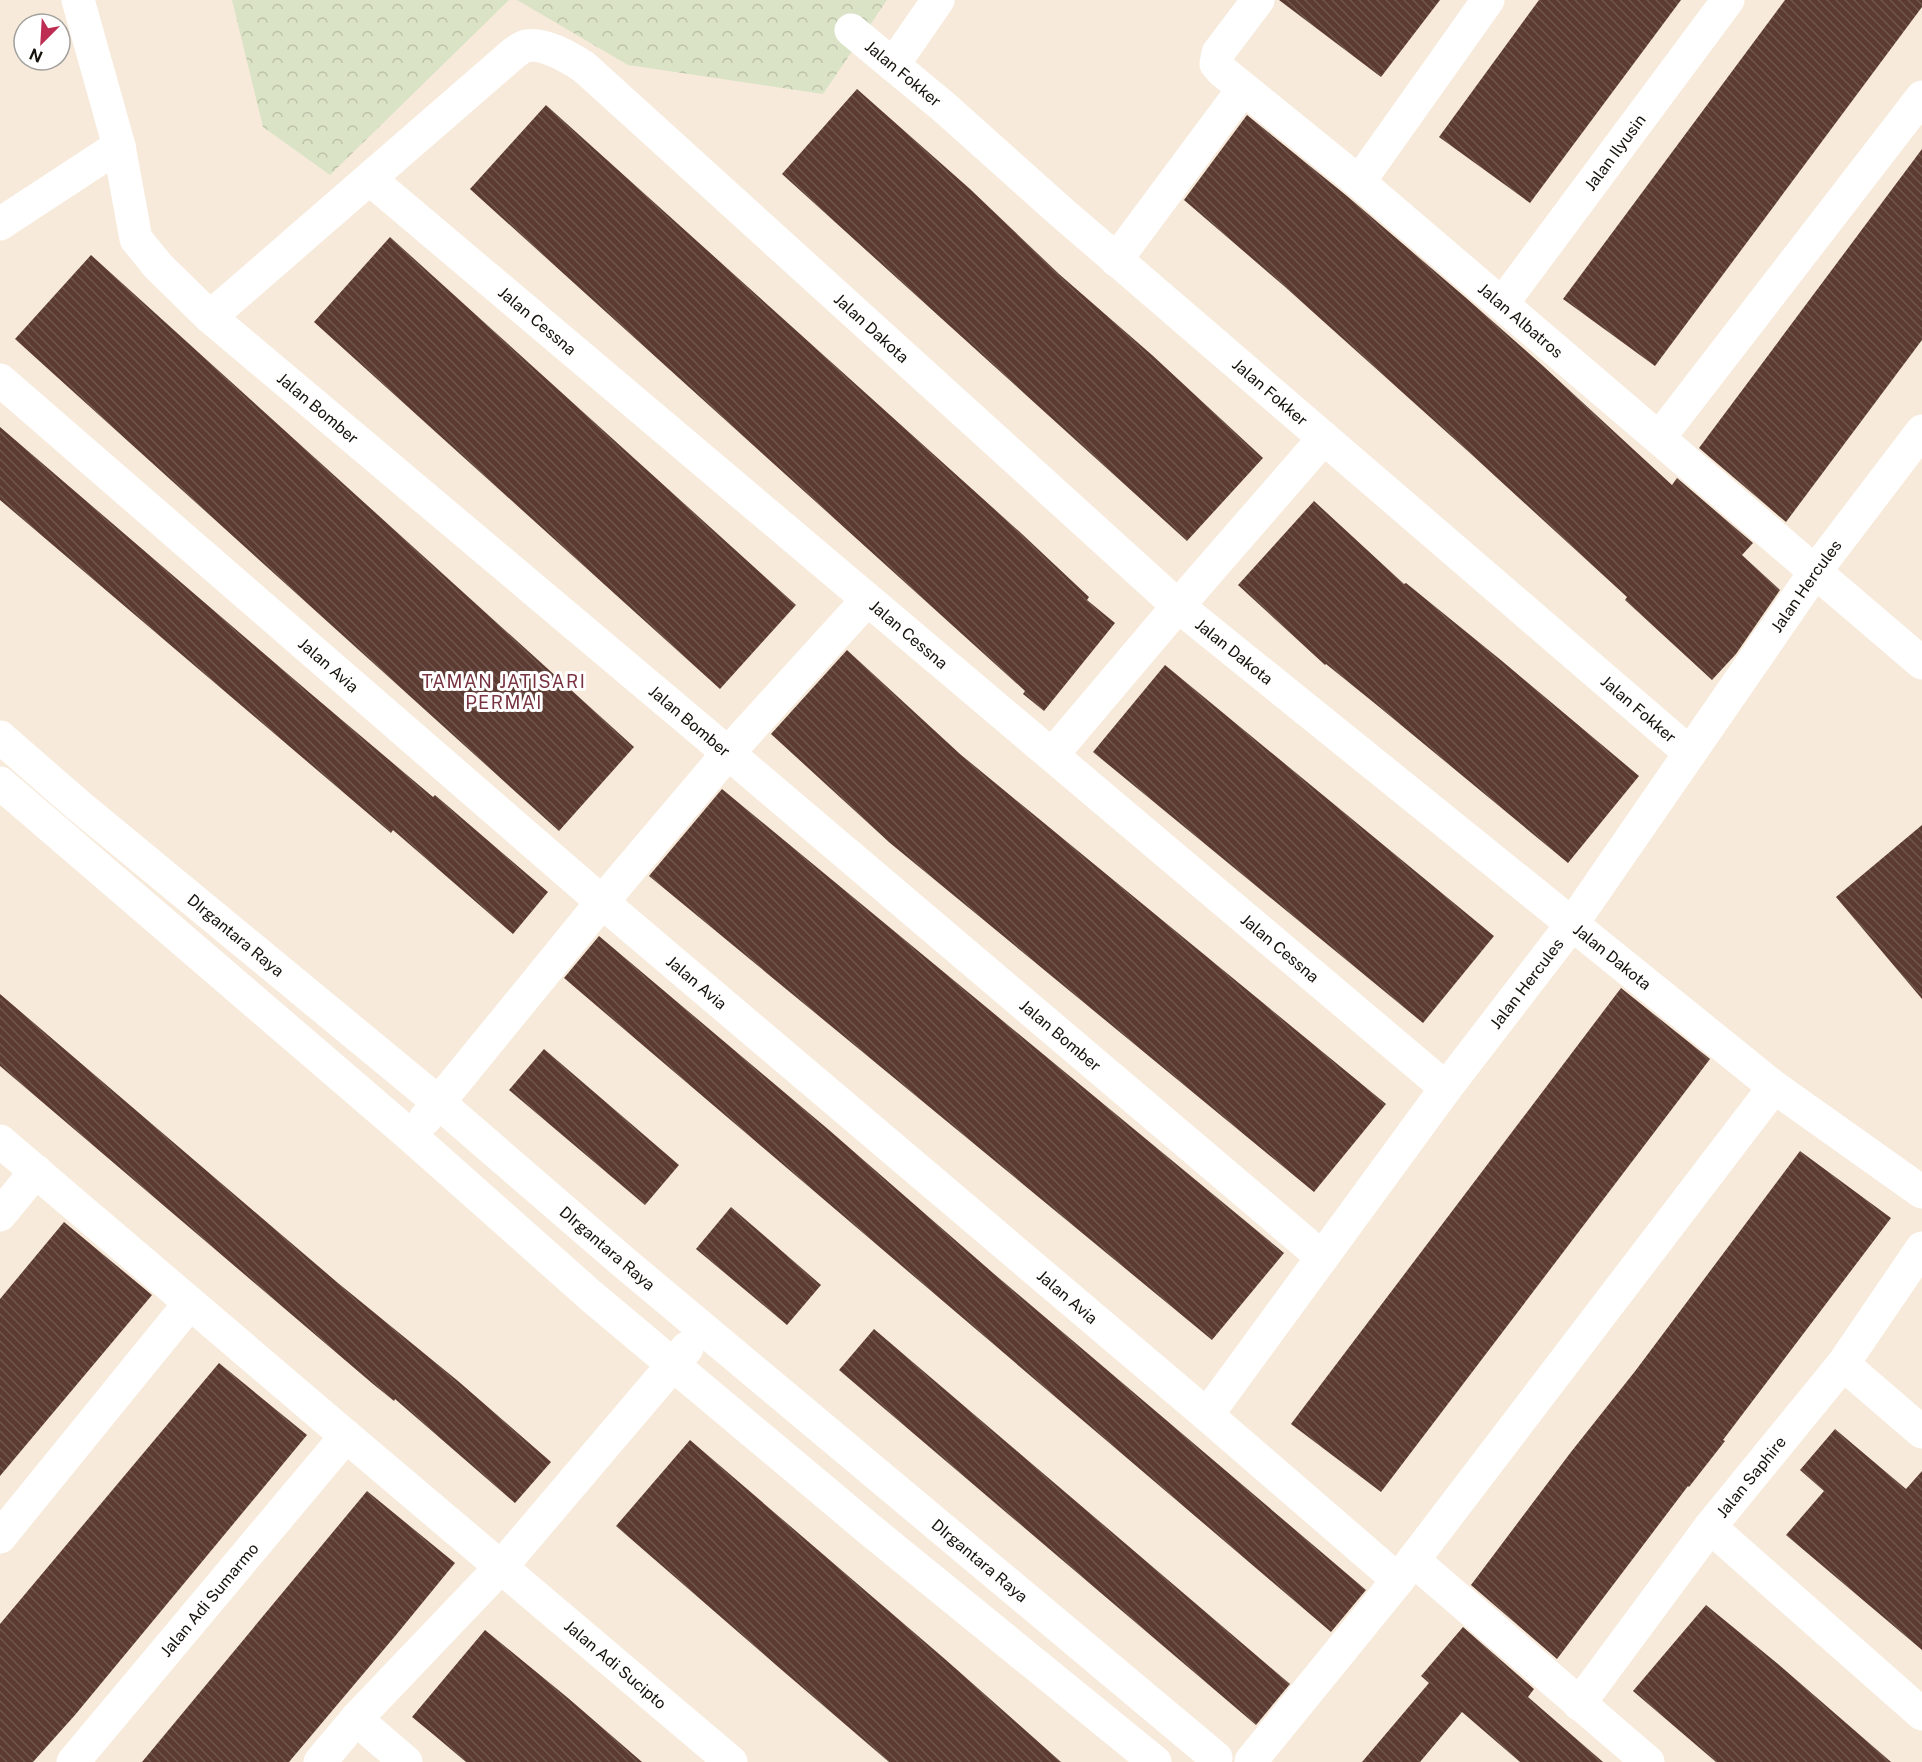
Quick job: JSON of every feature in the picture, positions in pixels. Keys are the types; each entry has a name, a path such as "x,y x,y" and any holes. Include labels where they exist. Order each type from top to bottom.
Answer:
{"street":[{"name":"Jalan Bomber","path":"78,0 119,146 136,239 158,266 210,317 1322,1257"},
{"path":"893,65 938,0"},
{"path":"1116,260 1232,80 1216,64 1218,53 1258,0"},
{"path":"1359,182 1488,0"},
{"name":"Jalan Ilyusin","path":"1502,304 1728,0"},
{"name":"Jalan Fokker","path":"851,30 945,108 1116,260 1690,753"},
{"name":"Jalan Dakota","path":"371,180 448,108 514,53 526,46 543,47 561,53 584,67 1178,606 1774,1087 1922,1192"},
{"name":"Jalan Albatros","path":"1232,80 1359,182 1922,663"},
{"path":"1659,438 1922,97"},
{"path":"0,224 119,146"},
{"path":"210,317 371,180"},
{"name":"Jalan Cessna","path":"371,180 1446,1088"},
{"name":"Jalan Avia","path":"0,380 602,902 1207,1414 1579,1704 1648,1762"},
{"name":"Jalan Hercules","path":"1207,1414 1446,1088 1572,924 1816,572 1922,431"},
{"path":"1052,755 1324,438"},
{"path":"412,1137 602,902 728,753 867,600"},
{"name":"DIrgantara Raya","path":"0,736 78,805 438,1102 705,1330 900,1492 1213,1760"},
{"path":"0,783 412,1137 591,1296 869,1529 1155,1762"},
{"path":"56,832 78,805"},
{"path":"1213,1760 1228,1755 1251,1761 1406,1570 1774,1087"},
{"name":"Jalan Adi Sucipto","path":"0,1141 731,1762"},
{"path":"0,1215 36,1171"},
{"name":"Jalan Saphire","path":"1579,1704 1710,1527 1843,1364 1922,1248"},
{"path":"0,1537 190,1303"},
{"path":"320,1762 356,1719 501,1567 673,1363 705,1330"},
{"path":"1843,1364 1922,1432"},
{"name":"Jalan Adi Sumarmo","path":"73,1762 346,1437"},
{"path":"869,1529 900,1492"},
{"path":"1710,1527 1922,1714"},
{"path":"356,1719 406,1762"}],"green space":[{"path":"232,0 509,0 330,175 263,127"},
{"path":"517,0 887,0 823,94 628,65"}],"building":[{"path":"1279,0 1440,0 1381,77"},
{"path":"1539,0 1681,0 1530,203 1439,137"},
{"path":"1785,0 1922,0 1922,7 1655,366 1563,299"},
{"path":"857,89 970,189 1059,274 1152,355 1263,458 1187,541 782,174"},
{"path":"546,105 1022,534 1089,597 1087,600 1115,623 1044,711 1023,694 1025,691 470,189"},
{"path":"1247,115 1347,196 1465,297 1672,485 1677,478 1753,543 1742,555 1780,590 1736,654 1712,680 1625,600 1627,597 1471,454 1284,286 1184,200"},
{"path":"1922,149 1922,340 1786,522 1699,448"},
{"path":"390,237 796,605 720,689 314,322"},
{"path":"91,255 634,747 559,831 15,339"},
{"path":"0,427 310,693 433,797 435,795 548,892 513,934 393,830 391,833 0,500"},
{"path":"1314,501 1404,584 1406,583 1502,661 1639,776 1568,863 1325,665 1238,585"},
{"path":"847,650 960,754 1386,1104 1314,1192 890,843 771,734"},
{"path":"1165,665 1494,936 1423,1023 1093,752"},
{"path":"722,789 1284,1253 1212,1340 649,876"},
{"path":"1922,825 1922,999 1836,897"},
{"path":"599,936 1366,1590 1331,1632 564,978"},
{"path":"1621,988 1710,1059 1381,1492 1291,1424"},
{"path":"0,994 551,1462 515,1503 0,1066"},
{"path":"544,1049 679,1165 645,1205 509,1090"},
{"path":"1800,1151 1891,1218 1723,1440 1725,1441 1688,1486 1557,1659 1471,1585"},
{"path":"731,1207 821,1285 787,1325 696,1249"},
{"path":"64,1222 152,1295 0,1476 0,1299"},
{"path":"874,1329 1290,1684 1256,1725 839,1370"},
{"path":"219,1363 307,1435 75,1715 33,1762 0,1762 0,1624"},
{"path":"1835,1429 1906,1489 1922,1471 1922,1650 1786,1535 1824,1491 1800,1470"},
{"path":"690,1440 1061,1762 889,1762 776,1665 616,1526"},
{"path":"367,1491 455,1563 396,1635 289,1762 142,1762"},
{"path":"1706,1605 1891,1762 1716,1762 1633,1691"},
{"path":"1463,1627 1534,1689 1528,1697 1603,1762 1520,1762 1462,1712 1420,1762 1362,1762 1429,1683 1421,1676"},
{"path":"485,1630 642,1762 466,1762 412,1717"}],"district":[{"name":"TAMAN JATISARI PERMAI","path":"504,691"}]}
